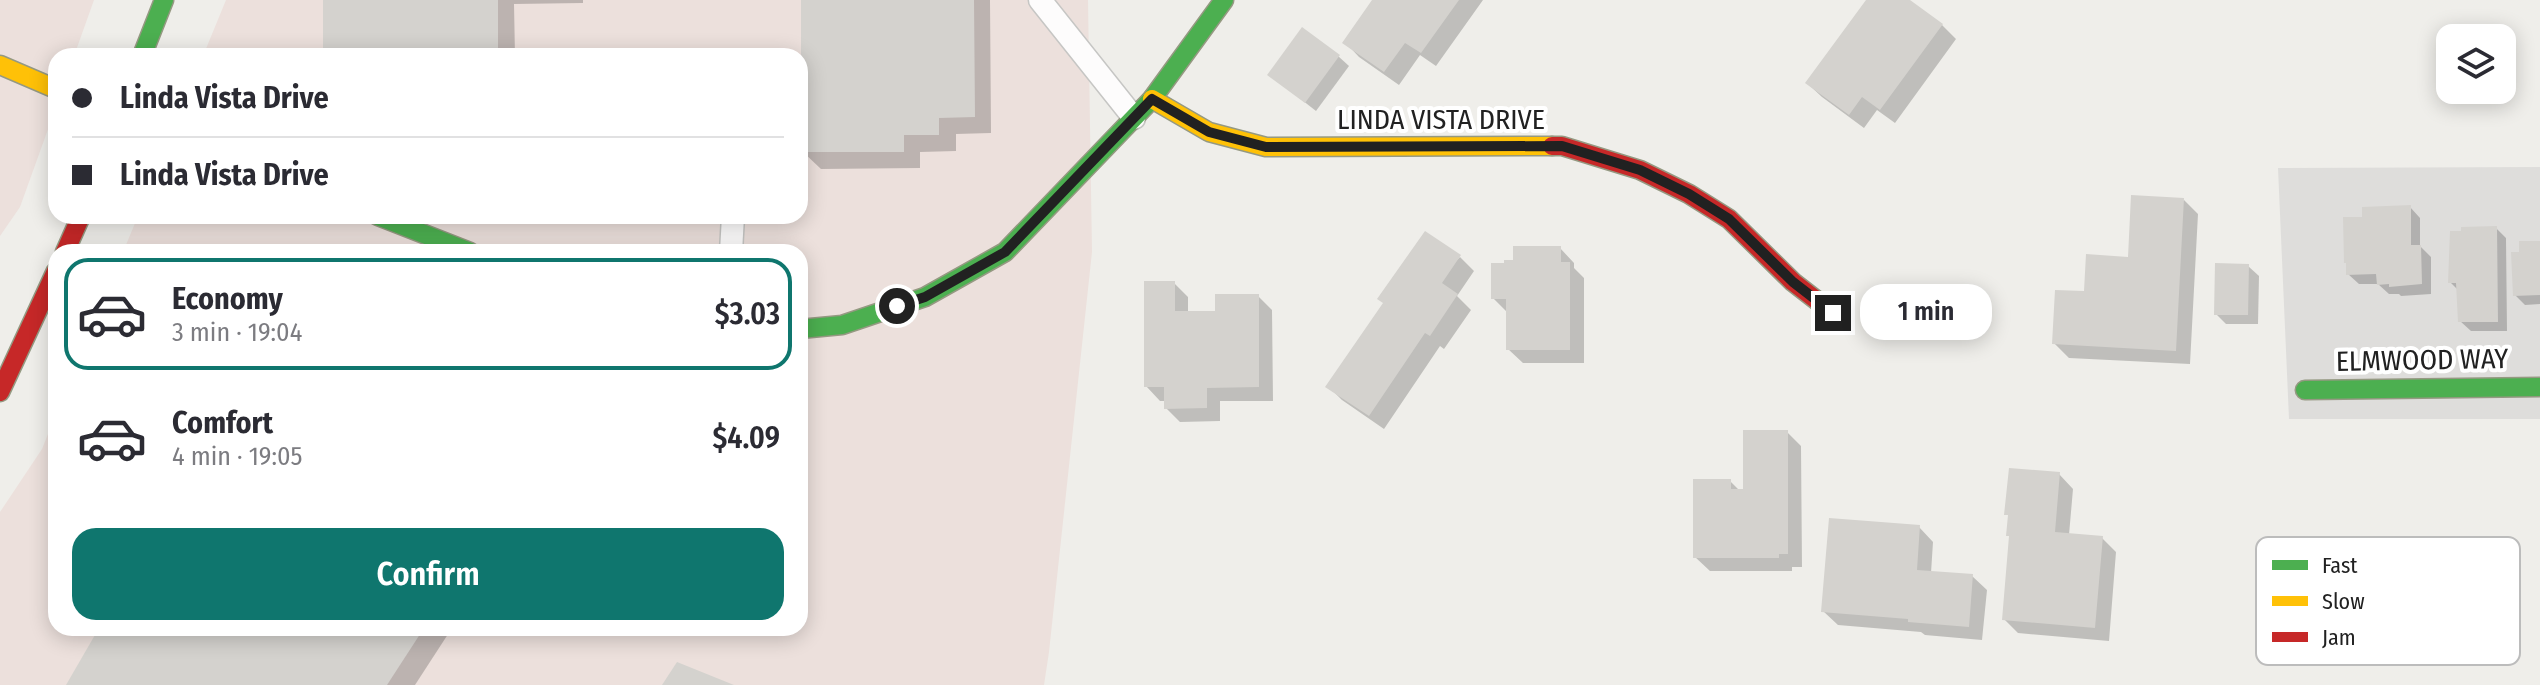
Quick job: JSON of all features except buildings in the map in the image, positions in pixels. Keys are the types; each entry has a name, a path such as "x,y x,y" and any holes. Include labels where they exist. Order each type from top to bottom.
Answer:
{"street":[{"path":"145,48 164,0"},
{"path":"808,328 842,325 925,297 1005,252 1152,99 1224,0"},
{"path":"0,65 48,86"},
{"name":"LINDA VISTA DRIVE","path":"1152,99 1209,132 1266,147 1562,146 1640,170 1689,194 1729,219 1793,282 1833,313"},
{"path":"69,244 77,224"},
{"path":"398,224 450,244"},
{"path":"0,392 48,288"},
{"name":"ELMWOOD WAY","path":"2305,390 2540,387"}],"lane":[{"path":"1040,0 1134,118"},
{"path":"731,244 733,224"}],"shaded area":[{"path":"0,0 94,0 77,48 48,48 48,129 20,207 0,236"},
{"path":"226,0 1088,0 1092,252 1044,685 0,685 0,512 42,449 48,434 48,636 808,636 808,244 126,244 135,224 808,224 808,48 206,48"},
{"path":"2540,167 2540,419 2289,419 2278,168"}],"traffic: fast":[{"path":"145,48 164,0"},
{"path":"808,328 842,325 925,297 1005,252 1152,99 1224,0"},
{"path":"398,224 450,244"},
{"path":"2305,390 2540,387"}],"traffic: slow":[{"path":"0,65 48,86"},
{"path":"1152,99 1209,132 1266,147 1552,146"}],"traffic: jam":[{"path":"1552,146 1562,146 1640,170 1689,194 1729,219 1793,282 1833,313"},
{"path":"69,244 77,224"},
{"path":"0,392 48,288"}],"route":[{"path":"897,306 925,297 1005,252 1152,99 1209,132 1266,147 1562,146 1640,170 1689,194 1729,219 1793,282 1833,313"}]}
